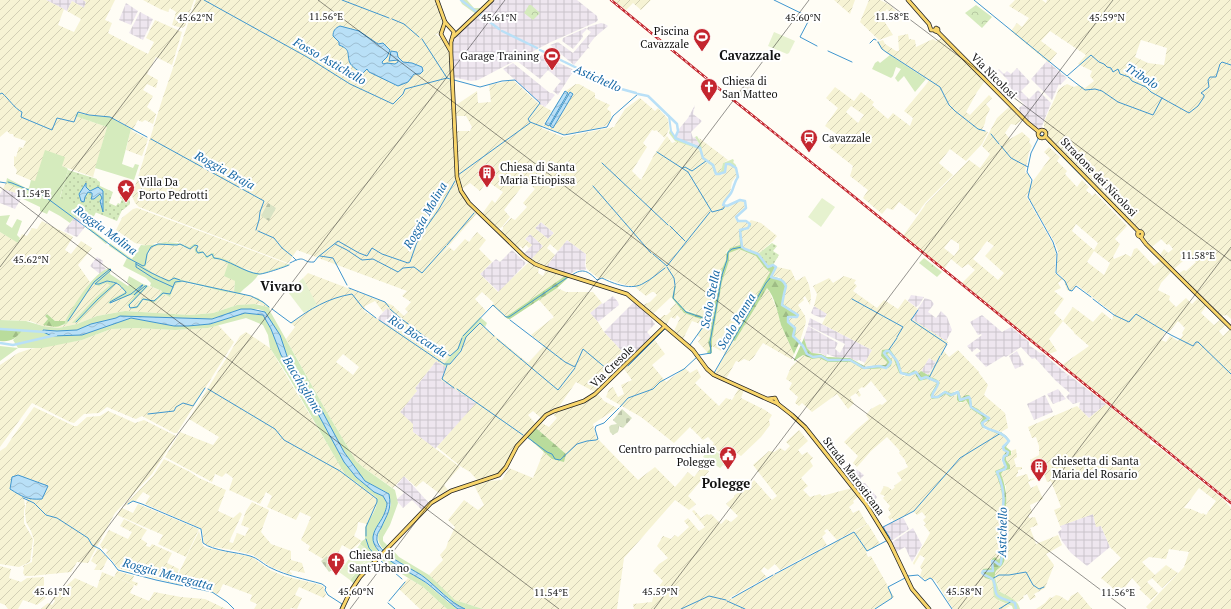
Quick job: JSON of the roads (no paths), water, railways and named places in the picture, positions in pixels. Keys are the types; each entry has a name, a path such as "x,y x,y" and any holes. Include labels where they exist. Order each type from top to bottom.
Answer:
{"main road":[{"path":"437,0 445,22 454,33 451,53"},
{"path":"444,39 448,40 453,38 492,0"},
{"name":"Via Nicolosi","path":"908,0 929,24 1038,132"},
{"path":"445,22 444,29 441,34 451,53"},
{"path":"444,29 461,30"},
{"name":"Strada Marosticana","path":"451,53 457,177 462,193 478,212 529,261 545,268 627,294 694,352 714,375 775,401 792,415 809,432 862,498 890,543 912,589 928,609"},
{"name":"Stradone dei Nicolosi","path":"1045,136 1042,138 1039,137 1038,132 1045,132 1045,136 1139,232 1137,235 1140,236 1146,244 1231,328"},
{"name":"Via Cresole","path":"342,609 355,585 388,547 431,503 451,491 493,478 502,473 517,446 544,416 551,412 584,401 596,394 665,326"}],"water":[{"path":"340,26 359,31 378,44 383,43 390,50 387,57 382,62 383,64 395,64 398,62 398,60 389,61 391,51 397,52 398,57 403,62 412,63 422,67 423,71 420,74 414,74 408,82 398,86 369,72 367,69 362,74 353,67 349,60 348,52 339,45 339,42 333,36 335,30"},
{"path":"565,91 568,93 549,126 545,124"},
{"path":"570,92 573,94 553,128 550,126"},
{"path":"86,183 86,187 90,191 98,187 103,191 103,212 100,201 102,198 100,194 94,199 91,199 92,193 88,192 84,202 81,201 79,194"},
{"name":"Bacchiglione","path":"241,309 251,309 265,312 280,335 289,362 320,407 344,452 365,481 389,494 390,504 388,512 377,536 378,543 382,549 388,555 424,577 449,599 465,609 458,609 428,584 386,558 374,544 373,537 384,515 387,503 383,496 374,492 356,477 344,462 316,410 281,355 271,329 263,315 245,313 210,324 188,326 174,326 131,318 82,335 52,336 43,332 43,330 77,330 91,324 120,316 212,319"},
{"path":"18,475 48,486 42,499 25,497 10,489 12,477"}],"waterway":[{"name":"Fosso Astichello","path":"204,0 307,57 350,84 393,104 403,94 405,89 447,78"},
{"path":"342,0 389,18"},
{"name":"Astichello","path":"461,0 499,29"},
{"path":"774,0 810,18 800,37 817,46"},
{"name":"Tribolo","path":"974,0 1067,76 1091,55 1099,62 1111,68 1113,72 1118,69 1120,74 1129,77 1132,81 1146,87 1151,92 1189,113 1198,106 1204,97 1201,93 1209,87 1208,80 1210,77 1216,77 1220,64 1222,62 1231,65"},
{"path":"392,19 404,24 419,37"},
{"name":"Astichello","path":"502,31 537,48"},
{"path":"422,39 447,78 450,79"},
{"path":"870,43 874,39 876,40"},
{"path":"878,42 882,49 886,52 940,87 949,105 955,111 978,129 985,131"},
{"name":"Astichello","path":"540,50 588,72 614,87 636,93"},
{"path":"828,51 852,62"},
{"path":"1068,77 1085,90 1095,89 1102,91 1118,102 1153,115 1162,98"},
{"name":"Fosso Astichello","path":"454,80 480,87 502,81 515,80 540,103 528,119 530,122"},
{"name":"Roggia Braja","path":"0,94 2,93 16,108 22,112 21,117 52,130 57,118 74,122 78,112 89,115 110,117 147,137"},
{"name":"Roggia Molina","path":"530,122 564,135 607,127 613,116 638,94"},
{"name":"Astichello","path":"638,94 648,96 677,124 678,131 675,138 700,148 703,158 713,165 716,174 725,172 726,164 730,164 736,168 738,177 731,193 723,205 727,206 740,200 745,201 746,208 736,217 738,221 746,221 750,224 748,228 740,230 742,247 758,254 768,267 773,265 776,267 771,277 781,280 786,286 782,305 798,315 797,317 788,317 788,322 795,328 793,336 803,346 807,354 813,357 821,356 828,360 850,360 864,368 879,366 886,368 891,362 884,353 889,351 897,361 901,373 909,375 916,372 921,379 926,377 938,382 932,397 938,397 945,392 951,395 958,392 960,400 969,397 971,407 989,418 982,423 983,426 1001,433 1007,438 1009,441 1003,447 1004,450 1008,452 1007,455 1004,456 1003,460 1006,467 1005,469 997,472 1002,484 1004,497 1003,508 1000,516 1002,531 1000,540 1003,547 1001,563 1000,565 992,561 993,571 983,571 982,573 993,580 997,595 1015,603 1016,609"},
{"path":"669,116 671,131 675,137"},
{"name":"Roggia Molina","path":"458,175 530,123"},
{"path":"991,134 999,144"},
{"path":"1040,136 1042,135 1044,138"},
{"path":"1001,146 1011,158 1028,167 1031,153 1039,137"},
{"name":"Roggia Braja","path":"151,139 264,201 256,230"},
{"path":"1048,142 1137,232"},
{"path":"657,152 688,172 712,212 723,209 725,206"},
{"path":"683,168 685,167 692,171 706,161"},
{"path":"602,163 668,225"},
{"path":"1028,167 1027,172 1032,180 1028,197 1053,242 1057,254 1056,273 1065,281 1069,290 1072,291 1076,286 1091,297"},
{"name":"Roggia Molina","path":"290,263 299,259 314,262 338,241 367,256 372,248 382,254 408,263 410,262 418,239 439,209 455,181"},
{"name":"Roggia Molina","path":"0,182 6,183"},
{"name":"Roggia Molina","path":"8,182 29,190 36,190 128,258 143,266 145,265 147,254 151,247 158,244 180,244 190,249 195,245 198,246 196,250 198,253 203,252 207,257 212,254 214,258 259,274 289,265"},
{"path":"593,186 651,253"},
{"path":"653,254 667,266 710,212"},
{"path":"447,245 474,213"},
{"path":"670,226 685,241"},
{"name":"Roggia Braja","path":"258,231 274,238 282,248 292,256"},
{"path":"335,244 362,260 373,259 398,272 403,268 414,267 422,273 446,246"},
{"name":"Scolo Stella","path":"699,355 711,353 710,342 722,275 728,252 732,249 742,247"},
{"path":"320,256 333,258 347,285"},
{"name":"Roggia Molina","path":"293,257 296,260"},
{"path":"136,263 136,267 153,278 173,287"},
{"path":"136,264 169,281 174,278 180,280"},
{"path":"667,267 674,278 675,285"},
{"path":"572,275 579,271 583,271 597,280 602,278 629,287 639,285 647,281 665,268"},
{"name":"Rio Boccarda","path":"68,321 94,282 110,269 111,270 95,284 107,281 113,282 118,284 126,292 110,303 131,294 142,285 134,295 147,286 129,305 130,308 137,307 143,299 154,301 163,293 170,294 175,282 182,281 251,296 269,307"},
{"path":"463,336 493,305 506,317 509,317 568,277"},
{"name":"Scolo Panna","path":"714,373 766,283 771,277"},
{"path":"76,322 116,283"},
{"path":"675,286 673,298 686,312 709,320 714,320"},
{"path":"349,288 385,302 389,307"},
{"name":"Rio Boccarda","path":"272,309 291,323 320,305 335,298 352,294 363,308 376,318"},
{"path":"852,299 903,327 897,337"},
{"path":"1093,299 1114,315 1129,322 1136,314 1193,346 1196,342 1198,342 1231,374"},
{"path":"390,309 450,356 458,349 462,338"},
{"path":"918,310 911,320 947,344 941,355"},
{"name":"Rio Boccarda","path":"379,320 444,364 450,364 461,351 466,337 480,323 494,336"},
{"name":"Roggia Molina","path":"510,320 565,362 575,367 583,349 613,374 615,373"},
{"name":"Roggia Molina","path":"690,345 708,320"},
{"name":"Bacchiglione","path":"0,329 45,332"},
{"name":"Roggia Molina","path":"628,366 665,329"},
{"path":"0,343 13,345 56,335"},
{"path":"888,351 897,338"},
{"name":"Rio Boccarda","path":"497,339 558,390 575,368"},
{"path":"929,378 940,356"},
{"name":"Scolo Stella","path":"620,407 628,398 653,389 660,382 684,369 697,357"},
{"name":"Scolo Stella","path":"447,365 442,379 454,388"},
{"path":"148,414 174,411 176,407 183,403 193,406 205,388"},
{"path":"208,389 275,429 284,440 340,471 377,499 366,527 366,536"},
{"name":"Scolo Stella","path":"457,389 523,435"},
{"name":"Scolo Stella","path":"527,437 552,454 555,459 560,460 577,444 598,439 595,429 596,426 604,423 619,408"},
{"path":"890,538 883,527 914,511 960,458 1001,433"},
{"name":"Roggia Menegatta","path":"23,498 34,503 46,515 57,518 88,538 92,545 100,549 118,570 212,592 227,602 234,609"},
{"path":"128,504 133,501 142,504 201,529 203,543 207,546 253,557 277,571 322,584 326,587 325,590 328,595 342,604 340,609"},
{"path":"775,574 854,532 867,551 886,541"},
{"path":"366,539 369,548 376,556"},
{"path":"380,560 402,579"},
{"path":"992,579 999,575 1026,572 1033,585 1039,589 1044,587"},
{"path":"732,598 773,575"},
{"path":"908,576 918,575 925,581 930,578 932,579 952,609"},
{"path":"875,609 892,598 888,587 905,578"},
{"path":"389,601 405,582"},
{"path":"681,609 709,596 726,600"},
{"path":"727,601 745,609"},
{"path":"999,609 1012,601"},
{"path":"388,603 395,609"}],"railway":[{"path":"611,0 1231,503"}],"place":[{"name":"Piscina Cavazzale","path":"702,52"},
{"name":"Garage Training","path":"552,71"},
{"name":"Chiesa di San Matteo","path":"709,102"},
{"name":"Cavazzale","path":"809,153"},
{"name":"Chiesa di Santa Maria Etiopissa","path":"487,188"},
{"name":"Villa Da Porto Pedrotti","path":"126,203"},
{"name":"Centro parrocchiale Polegge","path":"728,470"},
{"name":"chiesetta di Santa Maria del Rosario","path":"1039,482"},
{"name":"Chiesa di Sant'Urbano","path":"336,576"}],"district":[{"name":"Cavazzale","path":"750,55"},
{"name":"Vivaro","path":"281,286"},
{"name":"Polegge","path":"726,483"}]}
